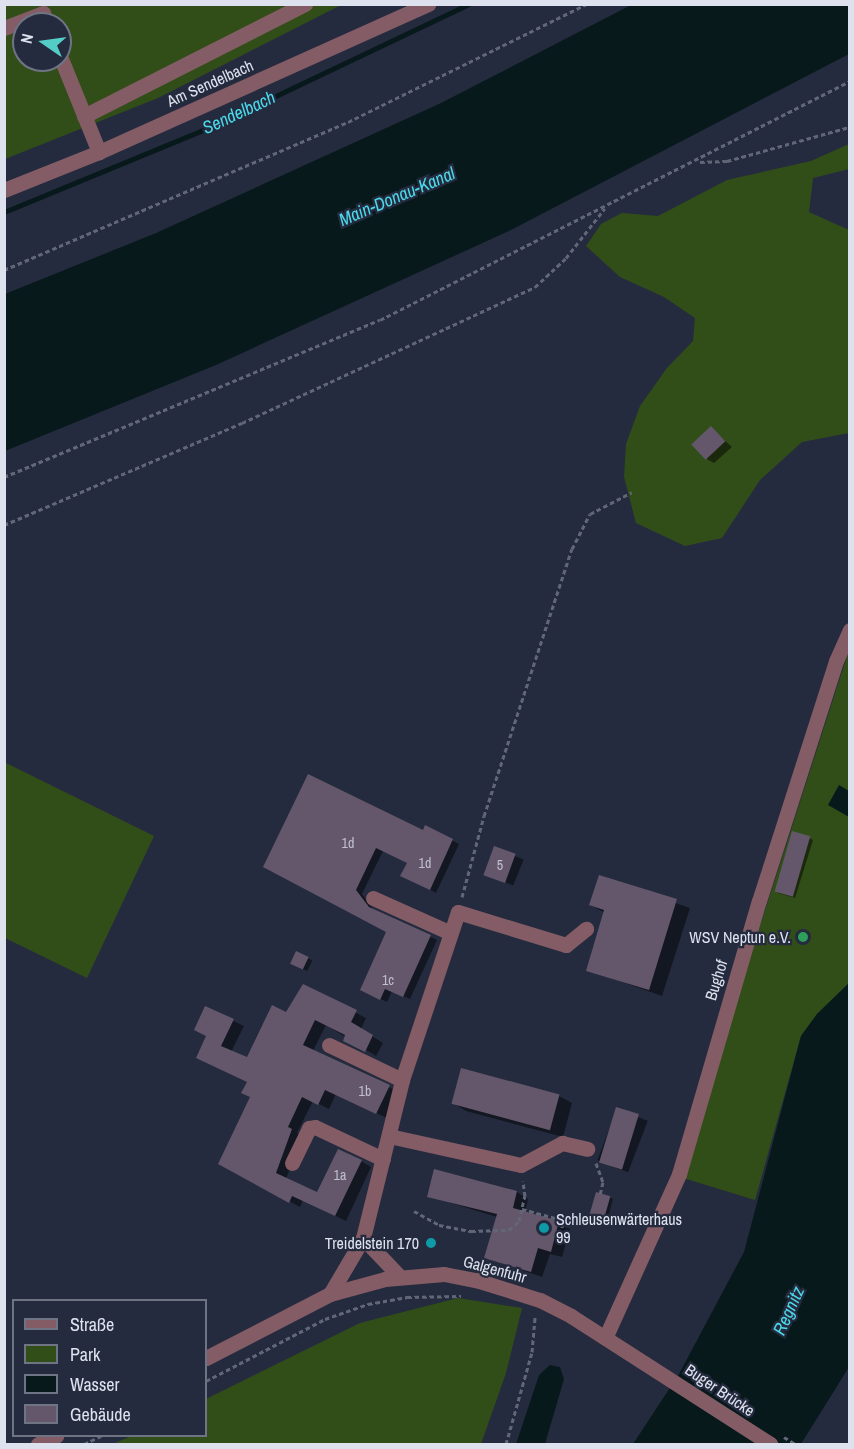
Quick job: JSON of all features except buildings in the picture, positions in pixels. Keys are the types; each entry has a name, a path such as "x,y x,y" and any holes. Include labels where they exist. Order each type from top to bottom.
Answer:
{"street":[{"path":"84,116 305,4"},
{"name":"Am Sendelbach","path":"4,190 99,152 428,4"},
{"path":"66,72 99,152"},
{"name":"Bughof","path":"606,1336 679,1174 726,1006 836,662 849,630"},
{"path":"373,898 451,933"},
{"path":"330,1294 363,1238 402,1080 458,912 566,945 586,929"},
{"path":"329,1045 402,1080"},
{"path":"292,1163 309,1128 315,1127 383,1159"},
{"path":"389,1136 521,1165 562,1143 587,1149"},
{"path":"363,1238 400,1276"},
{"name":"Galgenfuhr","path":"207,1357 330,1294 400,1276 444,1274 476,1280 540,1300 606,1336 651,1365"},
{"name":"Buger Brücke","path":"651,1365 770,1444"},
{"path":"38,1444 54,1437"}],"path":[{"path":"4,270 348,122 587,4"},
{"path":"4,477 380,320 696,162 849,81"},
{"path":"696,162 727,161 849,128"},
{"path":"4,525 242,423 535,287 566,258 606,207"},
{"path":"458,912 484,816 572,549 590,514 632,492"},
{"path":"587,1149 601,1170 600,1195"},
{"path":"414,1210 439,1225 471,1231 509,1230 519,1221 525,1196 521,1165"},
{"path":"522,1209 560,1219 563,1223 560,1236 555,1235"},
{"path":"207,1380 325,1319 368,1304 441,1294 465,1296"},
{"path":"506,1444 532,1352 536,1311 545,1316"},
{"path":"84,1444 99,1437"}],"green space":[{"path":"5,5 341,5 158,98 5,159"},
{"path":"849,144 849,169 813,178 809,212 849,230 849,433 802,442 760,480 722,538 685,546 636,523 624,477 626,444 640,406 667,368 693,341 695,318 664,297 620,277 586,246 601,224 622,213 658,216 727,180 811,161"},
{"name":"WSV Neptun e.V.","path":"849,650 849,983 817,1014 801,1036 755,1200 683,1178 711,1078"},
{"path":"4,762 154,836 87,978 5,938"},
{"path":"458,1298 522,1308 506,1373 481,1444 113,1444 129,1437 207,1437 207,1399 360,1323"}],"water":[{"name":"Main-Donau-Kanal","path":"631,5 849,5 849,54 511,230 216,365 5,451 5,294 156,233 441,103"},
{"path":"839,785 849,791 849,817 828,805"},
{"name":"Regnitz","path":"849,983 849,1367 801,1444 633,1444 679,1374 744,1252 801,1036 817,1014"},
{"path":"550,1365 560,1367 564,1379 545,1444 516,1444 539,1375"}],"waterway":[{"name":"Sendelbach","path":"4,212 217,124 469,4"}],"place":[{"name":"WSV Neptun e.V.","path":"803,937"},
{"name":"Schleusenwärterhaus 99","path":"544,1228"},
{"name":"Treidelstein 170","path":"431,1243"}]}
